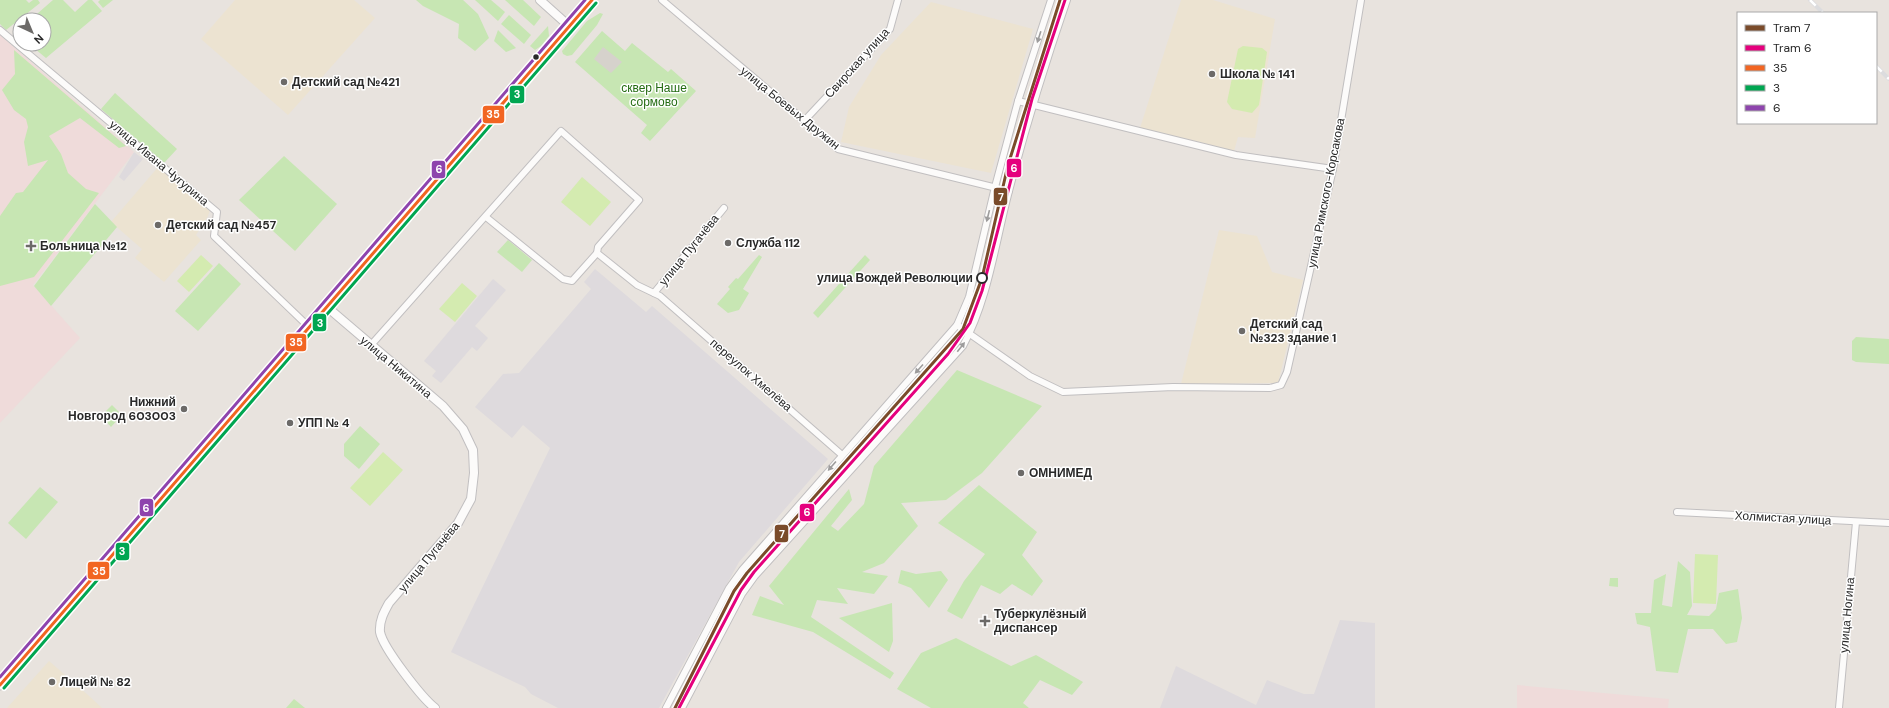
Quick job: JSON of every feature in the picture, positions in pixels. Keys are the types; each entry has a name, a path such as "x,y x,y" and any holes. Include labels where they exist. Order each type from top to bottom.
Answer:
{"main road":[{"path":"0,685 592,0"}],"street":[{"path":"540,0 569,26"},
{"name":"улица Боевых Дружин","path":"662,0 838,149 1009,190"},
{"name":"Свирская улица","path":"805,120 890,29 898,0"},
{"path":"666,708 730,588 742,570 957,325 969,296 995,187 1018,102 1051,0"},
{"path":"682,708 742,594 754,576 963,346 983,296 1009,190 1033,105 1068,0"},
{"name":"улица Римского-Корсакова","path":"969,334 1030,376 1063,392 1174,387 1270,388 1281,385 1288,372 1333,169 1361,0"},
{"name":"улица Ивана Чугурина","path":"0,30 217,212 214,236 309,327"},
{"path":"1018,102 1236,155 1333,169"},
{"path":"371,345 561,131 639,200 598,247 597,253 572,281 563,279 486,217"},
{"name":"улица Пугачёва","path":"657,294 724,208"},
{"name":"переулок Хмелёва","path":"597,253 638,285 657,294 842,455"},
{"name":"улица Никитина","path":"326,307 443,406 463,429"},
{"path":"957,325 969,334"},
{"name":"улица Пугачёва","path":"435,708 419,692 394,657 380,634 380,624 383,614 390,603 458,523 471,499 474,474 473,450 463,429"},
{"name":"Холмистая улица","path":"1677,512 1889,523"},
{"name":"улица Ногина","path":"1839,708 1856,522"}],"shaded area":[{"name":"Детский сад №421","path":"235,0 354,0 375,18 288,115 201,39"},
{"name":"Школа № 141","path":"1181,0 1213,0 1275,19 1255,138 1238,137 1234,151 1140,128"},
{"path":"931,2 1033,29 991,173 841,142 849,107 881,55"},
{"name":"Больница №12","path":"0,35 12,45 12,52 19,52 134,152 33,285 80,338 0,423"},
{"path":"603,47 622,62 611,73 594,59"},
{"path":"134,152 143,159 124,181 119,177"},
{"name":"Детский сад №457","path":"159,166 210,210 196,235 201,240 164,282 135,258 142,249 111,222"},
{"name":"Детский сад №323 здание 1","path":"1219,230 1257,236 1272,272 1303,280 1278,383 1181,384"},
{"path":"595,269 646,312 652,306 828,459 739,562 659,708 558,708 531,694 525,687 451,652 550,448 523,425 512,438 475,407 503,374 519,373 591,289 584,282"},
{"path":"493,279 506,290 475,326 488,338 477,351 472,347 441,383 432,376 436,371 424,361"},
{"path":"1340,620 1375,623 1375,708 1160,708 1176,666 1256,705 1267,680 1304,694 1314,694"},
{"name":"Лицей № 82","path":"49,661 88,695 102,708 7,708"},
{"path":"1517,685 1669,699 1668,708 1517,708"}],"green space":[{"path":"0,0 26,0 29,3 33,0 38,0 40,3 29,12 12,12 12,25 6,30 0,24"},
{"path":"53,0 63,0 75,12 88,0 92,0 102,11 46,58 39,52 52,52 52,12 39,12"},
{"path":"100,0 113,0 103,8 98,2"},
{"path":"416,0 463,0 478,14 489,38 475,51 458,38 459,24 423,6"},
{"path":"475,0 491,0 505,12 498,21"},
{"path":"505,0 523,0 541,17 534,26"},
{"path":"600,13 603,14 597,25 572,55 567,56 563,54 562,51 587,21"},
{"path":"509,15 531,35 524,44 501,24"},
{"path":"548,26 549,36 541,46 535,50 530,46"},
{"path":"498,30 516,48 506,52 494,41"},
{"name":"сквер Наше сормово","path":"602,31 625,51 632,43 668,72 671,69 696,91 650,141 641,133 647,125 575,62"},
{"path":"1243,46 1262,48 1267,52 1259,105 1252,113 1232,109 1227,102 1238,49"},
{"path":"14,52 16,52 126,146 119,148 80,118 49,136 61,154 68,173 86,189 99,193 34,277 0,286 0,216 16,193 23,192 48,160 28,166 24,142 28,127 26,119 14,110 2,90 15,74"},
{"path":"115,93 177,149 164,163 101,109"},
{"path":"284,156 337,204 295,251 239,200"},
{"path":"582,177 611,202 590,226 561,202"},
{"path":"95,204 117,227 51,306 34,286"},
{"path":"508,240 532,260 522,272 497,252"},
{"path":"201,255 213,266 189,292 177,281"},
{"path":"759,255 762,257 743,289 749,293 739,310 728,313 717,304 730,289 728,287 736,278 738,279"},
{"path":"865,255 870,260 818,318 813,313"},
{"path":"219,263 241,284 198,331 175,311"},
{"path":"462,283 477,296 455,322 439,309"},
{"path":"1856,337 1889,339 1889,364 1856,362 1852,360 1852,341"},
{"path":"957,370 1042,406 982,473 946,500 901,503 918,526 884,563 862,572 888,576 874,594 837,588 848,604 817,600 811,617 894,673 890,679 813,632 752,615 760,596 784,605 769,586 849,489 852,500 831,526 838,531 864,504 874,466"},
{"path":"112,405 122,415 111,427 101,416"},
{"path":"360,426 380,444 359,469 344,456 344,444"},
{"path":"383,452 403,470 370,506 350,488"},
{"path":"979,485 1037,532 1022,555 1043,581 1032,596 1012,584 1000,594 981,585 962,619 947,611 964,581 985,554 938,523"},
{"path":"40,487 58,502 26,539 8,523"},
{"path":"1695,554 1718,555 1716,604 1693,603"},
{"path":"1678,561 1690,572 1692,606 1687,615 1709,616 1716,609 1719,593 1738,589 1742,618 1737,642 1726,644 1713,629 1688,629 1678,673 1656,671 1650,627 1637,624 1635,613 1651,613 1654,580 1666,574 1662,605 1672,607"},
{"path":"901,570 916,574 941,571 948,580 929,608 911,588 898,583"},
{"path":"1610,578 1618,578 1618,587 1609,586"},
{"path":"892,603 893,641 889,652 839,618"},
{"path":"956,638 1011,666 1036,655 1083,682 1072,695 1040,680 1023,703 1029,708 931,708 897,689 921,653"},
{"path":"294,699 305,708 286,708"}],"railway":[{"path":"1810,0 1822,12"},
{"path":"1877,67 1889,79"}],"tram line":[{"name":"7","path":"675,708 734,591 747,573 963,329 982,278 1008,165 1060,0"},
{"name":"6","path":"679,708 741,590 754,572 948,354 970,323 982,291 1032,99 1065,0"}],"transit line":[{"name":"6","path":"0,677 585,0"},
{"name":"35","path":"0,685 592,0"},
{"name":"3","path":"4,688 596,3"}],"place":[{"name":"Школа № 141","path":"1212,74"},
{"name":"Детский сад №421","path":"284,82"},
{"name":"Детский сад №457","path":"158,225"},
{"name":"Служба 112","path":"728,243"},
{"name":"Больница №12","path":"31,246"},
{"name":"улица Вождей Революции","path":"982,278"},
{"name":"Детский сад №323 здание 1","path":"1242,331"},
{"name":"Нижний Новгород 603003","path":"184,409"},
{"name":"УПП № 4","path":"290,423"},
{"name":"ОМНИМЕД","path":"1021,473"},
{"name":"Туберкулёзный диспансер","path":"985,621"},
{"name":"Лицей № 82","path":"52,682"}]}
